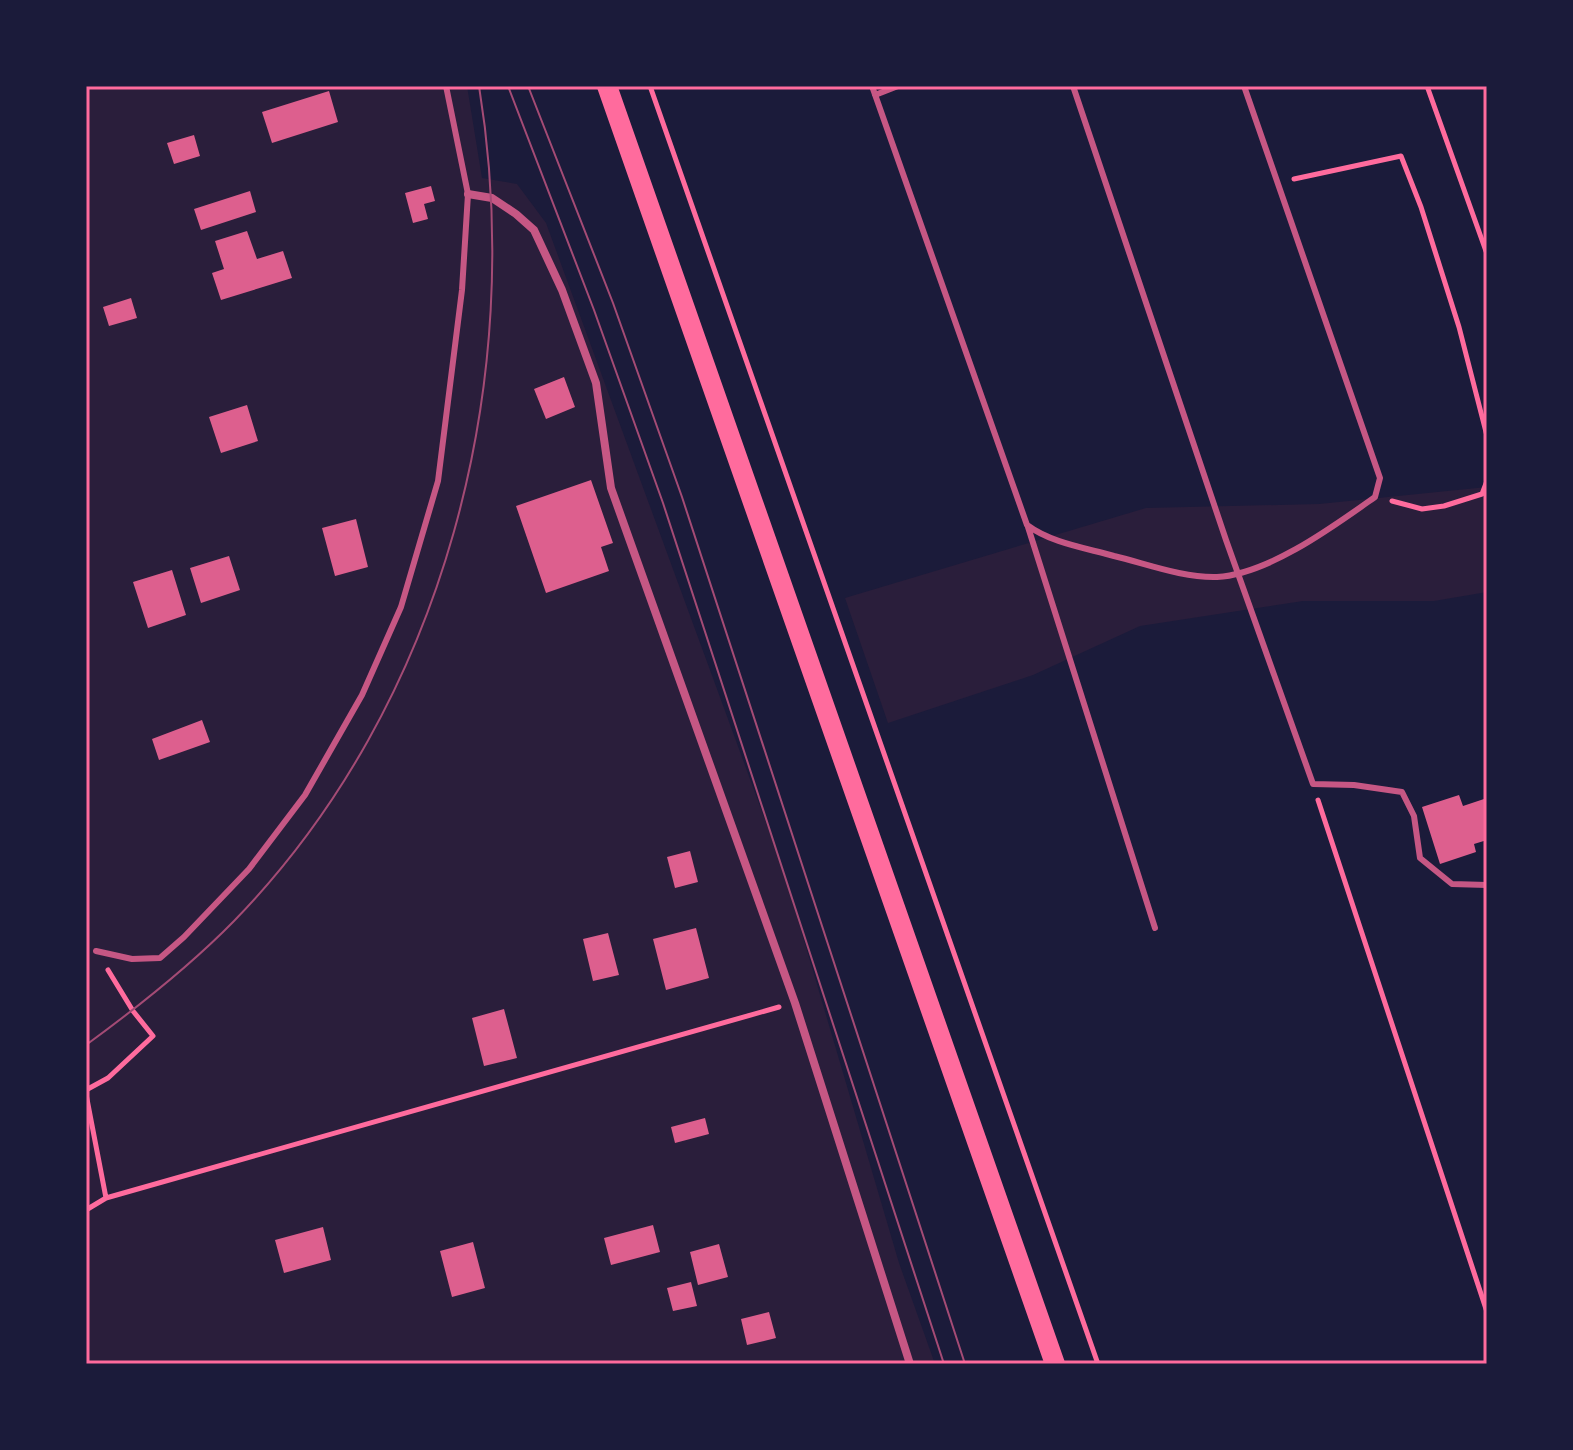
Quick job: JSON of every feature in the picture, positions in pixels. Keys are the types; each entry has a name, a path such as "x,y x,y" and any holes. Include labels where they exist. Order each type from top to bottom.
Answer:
{"main road":[{"path":"607,86 1055,1364"}],"street":[{"path":"468,194 492,198 516,214 534,230 550,260 596,383 611,488 795,1003 910,1364"}],"lane":[{"path":"96,951 132,959 160,958 249,869 305,795 362,695 401,607 438,481 462,290 468,194 446,86"},
{"path":"872,86 1027,525 1155,928"},
{"path":"875,95 898,86"},
{"path":"1073,86 1238,574 1313,784 1354,785 1402,792 1414,816 1420,858 1452,884 1487,885"},
{"path":"1027,525 1037,533 1082,547 1170,571 1214,577 1238,574 1262,566 1331,528 1375,497 1380,478 1244,86"}],"path":[{"path":"650,86 1098,1364"},
{"path":"1427,86 1487,254"},
{"path":"1277,183 1401,156 1421,207 1459,327 1487,436"},
{"path":"1375,497 1422,509 1482,494 1487,481"},
{"path":"1313,784 1487,1312"},
{"path":"96,951 133,1011 153,1036 108,1078 86,1092 106,1198"},
{"path":"86,1210 106,1198 795,1003"}],"shaded area":[{"path":"86,86 467,86 482,178 517,184 546,223 783,869 899,1263 935,1364 86,1364"},
{"path":"1487,487 1487,592 1434,601 1303,601 1140,626 1033,675 888,723 845,598 1146,508 1319,504"}],"building":[{"path":"329,91 338,122 272,143 262,112"},
{"path":"194,135 200,156 174,164 167,143"},
{"path":"431,186 435,201 424,204 428,219 413,223 405,193"},
{"path":"250,191 256,212 201,230 194,209"},
{"path":"247,231 257,259 283,251 292,278 221,300 212,273 224,269 215,241"},
{"path":"131,298 137,318 109,326 103,307"},
{"path":"564,377 575,407 546,419 534,389"},
{"path":"247,405 258,441 221,453 209,417"},
{"path":"591,480 613,543 601,547 609,571 546,593 516,506"},
{"path":"356,519 368,567 335,576 322,528"},
{"path":"229,556 240,590 201,603 190,568"},
{"path":"172,570 186,615 148,628 133,582"},
{"path":"202,720 210,742 159,760 152,739"},
{"path":"1459,795 1463,806 1487,798 1487,840 1474,844 1476,852 1440,864 1422,807"},
{"path":"690,851 698,882 675,888 667,857"},
{"path":"696,928 709,978 666,990 653,939"},
{"path":"608,933 619,975 593,981 583,939"},
{"path":"504,1009 517,1058 484,1066 472,1018"},
{"path":"705,1118 709,1134 675,1143 671,1127"},
{"path":"653,1225 660,1252 611,1265 604,1238"},
{"path":"323,1227 331,1260 284,1273 275,1240"},
{"path":"473,1242 485,1288 452,1297 440,1251"},
{"path":"719,1244 728,1277 698,1285 690,1252"},
{"path":"691,1282 697,1306 673,1311 667,1288"},
{"path":"769,1312 776,1338 747,1345 741,1319"}],"tram line":[{"path":"86,1045 163,986 217,938 307,835 368,740 417,639 454,533 478,423 491,310 491,198 479,86"},
{"path":"508,86 594,310 663,503 944,1364"},
{"path":"528,86 613,303 682,497 965,1364"}]}
